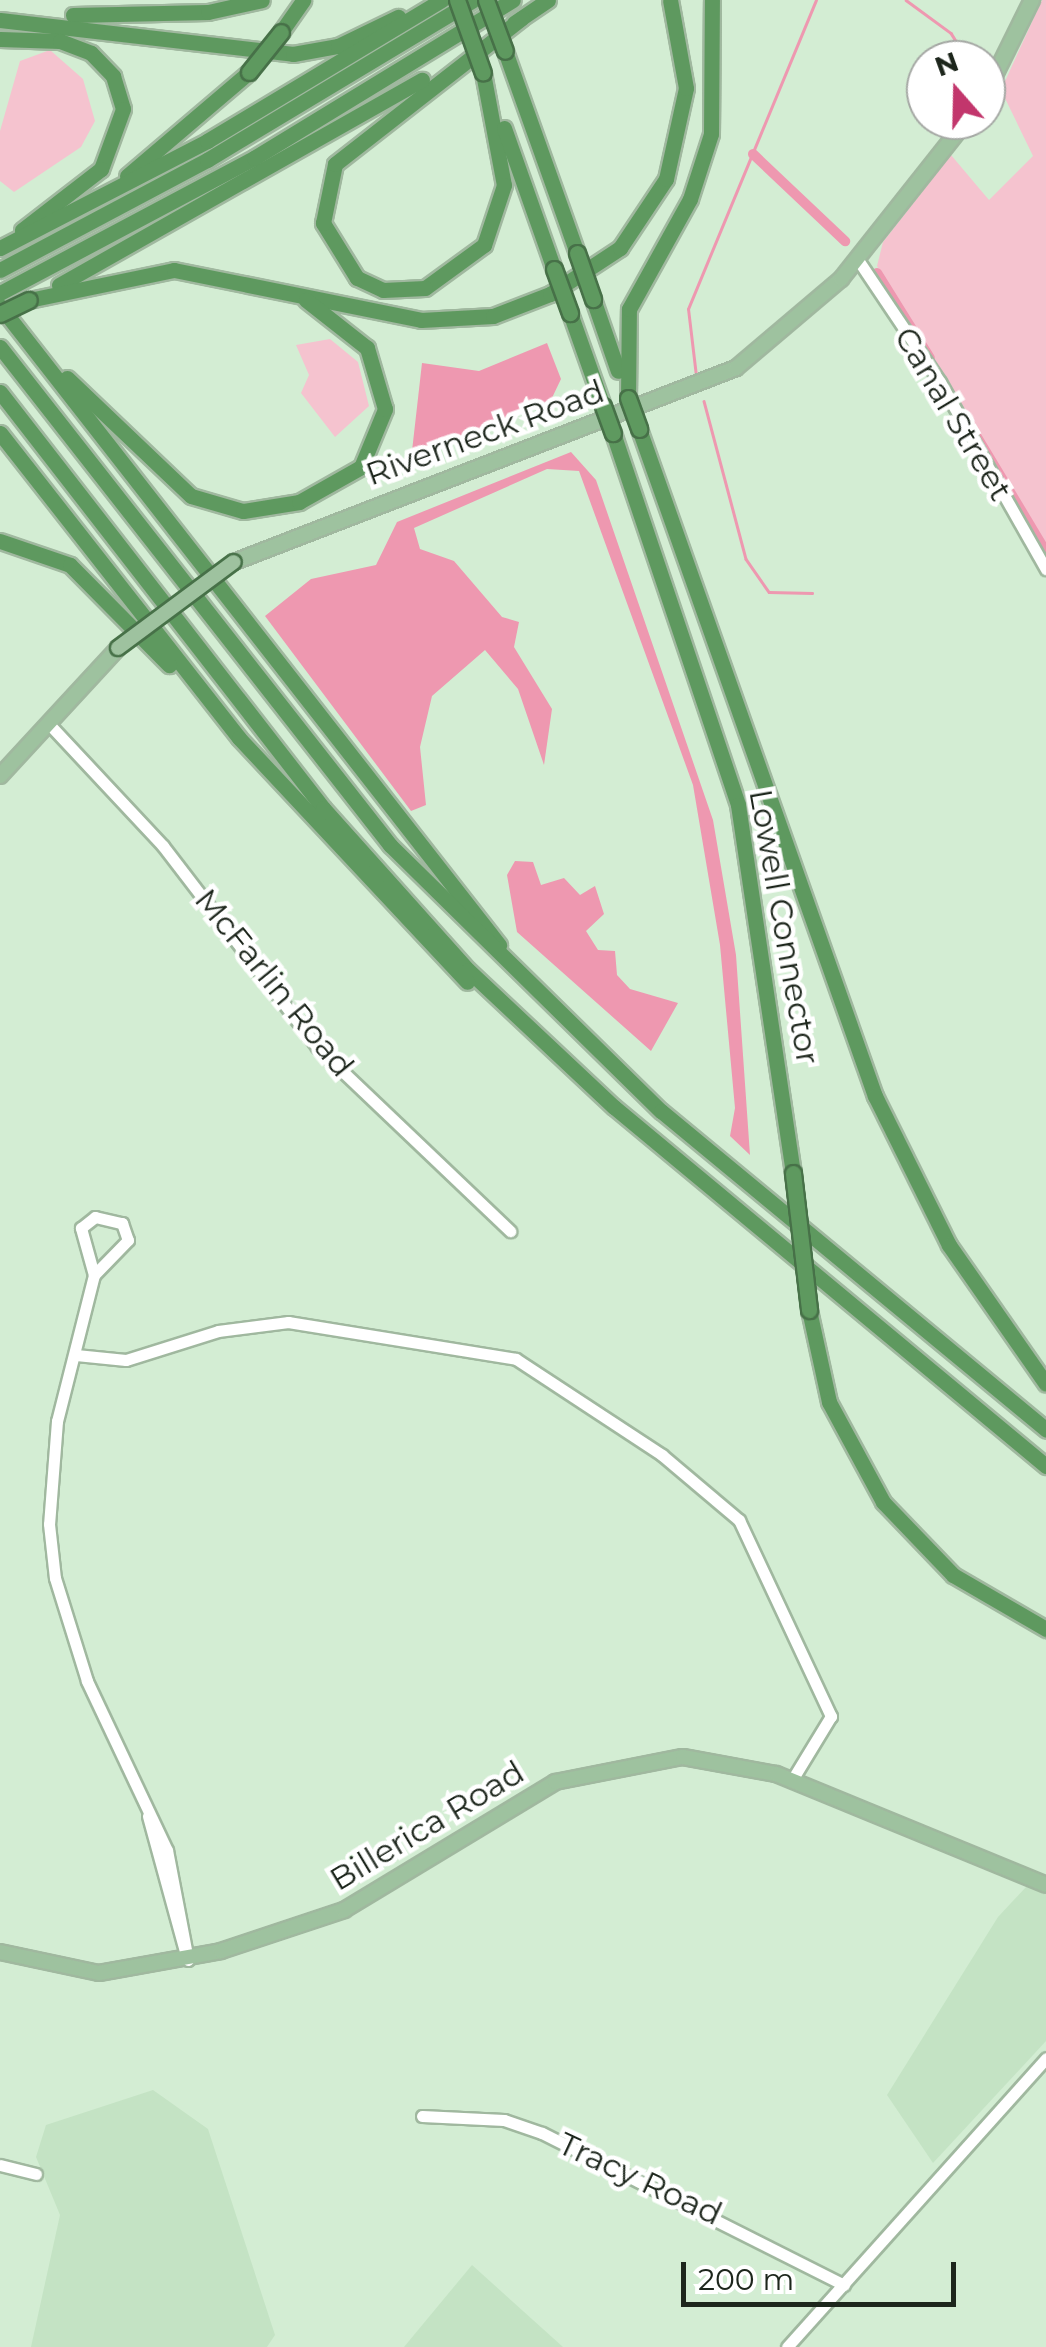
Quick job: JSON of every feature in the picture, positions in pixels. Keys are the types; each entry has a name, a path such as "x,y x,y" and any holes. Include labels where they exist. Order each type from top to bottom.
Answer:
{"highway":[{"path":"0,20 208,12 262,0"},
{"path":"44,227 175,142 249,72 303,0"},
{"path":"0,20 303,53 348,42 428,0"},
{"path":"0,247 44,227 442,0"},
{"name":"Lowell Connector","path":"457,0 613,433 738,805 793,1173 809,1310 836,1418 883,1502 953,1575 1046,1629"},
{"path":"1,269 250,136 473,0"},
{"path":"486,0 875,1096 949,1246 1046,1384"},
{"path":"8,289 254,158 513,0"},
{"path":"484,73 504,186 484,245 424,288 383,290 357,278 323,223 335,164 548,0"},
{"path":"29,300 174,270 450,320 512,310 594,269 651,210 677,147 686,77 670,0"},
{"path":"628,398 629,309 690,200 711,134 712,0"},
{"path":"6,318 29,300 269,172 522,18"},
{"path":"0,39 84,50 113,76 124,109 102,168 0,247"},
{"path":"6,318 170,482 212,506 264,510 353,474 374,449 385,409 378,368 360,338 272,286"},
{"path":"0,306 530,989"},
{"path":"0,347 347,794 530,989 661,1111 1046,1430"},
{"path":"0,392 334,822 564,1062"},
{"path":"0,433 261,764"},
{"path":"0,541 38,548 80,573 425,942 1046,1466"}],"main road":[{"path":"1006,53 1032,0"},
{"name":"Riverneck Road","path":"0,776 118,648 234,562 722,376 789,331 858,260 951,140"},
{"name":"Billerica Road","path":"0,1952 70,1973 188,1960 344,1910 490,1814 603,1766 712,1758 792,1780 1046,1885"}],"street":[{"name":"Canal Street","path":"858,260 940,382 1046,569"},
{"name":"McFarlin Road","path":"49,724 163,846 317,1047 510,1232"},
{"path":"94,1275 128,1240 122,1223 95,1218 81,1228 94,1275 50,1464 55,1578 86,1681 148,1816 188,1960"},
{"path":"76,1355 126,1360 218,1331 288,1322 516,1359 740,1520 831,1716 792,1780"},
{"path":"787,2347 1046,2058"},
{"name":"Tracy Road","path":"422,2116 504,2120 542,2133 844,2286"},
{"path":"0,2165 36,2174"}],"shaded area":[{"path":"1042,0 1046,0 1046,559 877,266 883,242 951,155 989,200 1033,156 1006,100 1006,79"},
{"path":"50,50 83,79 95,121 81,147 14,192 0,181 0,131 20,61"},
{"path":"330,339 358,362 369,406 335,437 301,393 309,375 296,345"},
{"path":"547,343 561,379 551,400 432,452 412,451 422,363 479,371"},
{"path":"571,452 596,480 713,820 736,955 750,1155 730,1136 735,1108 720,945 693,785 579,471 547,469 414,528 420,549 454,561 502,617 519,622 514,647 552,709 544,765 518,689 485,650 432,696 420,747 426,805 411,811 265,616 311,579 376,565 397,522"},
{"path":"515,861 533,862 541,885 564,878 580,895 595,886 604,914 586,931 598,950 615,951 617,975 630,989 678,1003 651,1051 517,932 507,875"},
{"path":"1027,1886 1046,1895 1046,2041 933,2163 887,2095 998,1917"},
{"path":"153,2090 208,2129 275,2335 267,2347 31,2347 60,2215 36,2157 46,2125"},
{"path":"472,2265 563,2347 404,2347"}],"waterway":[{"path":"696,376 688,309 816,0"},
{"path":"906,0 955,40"},
{"path":"753,154 845,241"},
{"path":"877,273 930,358"},
{"path":"704,401 746,559 769,592 812,593"},
{"path":"977,437 1046,552"}]}
